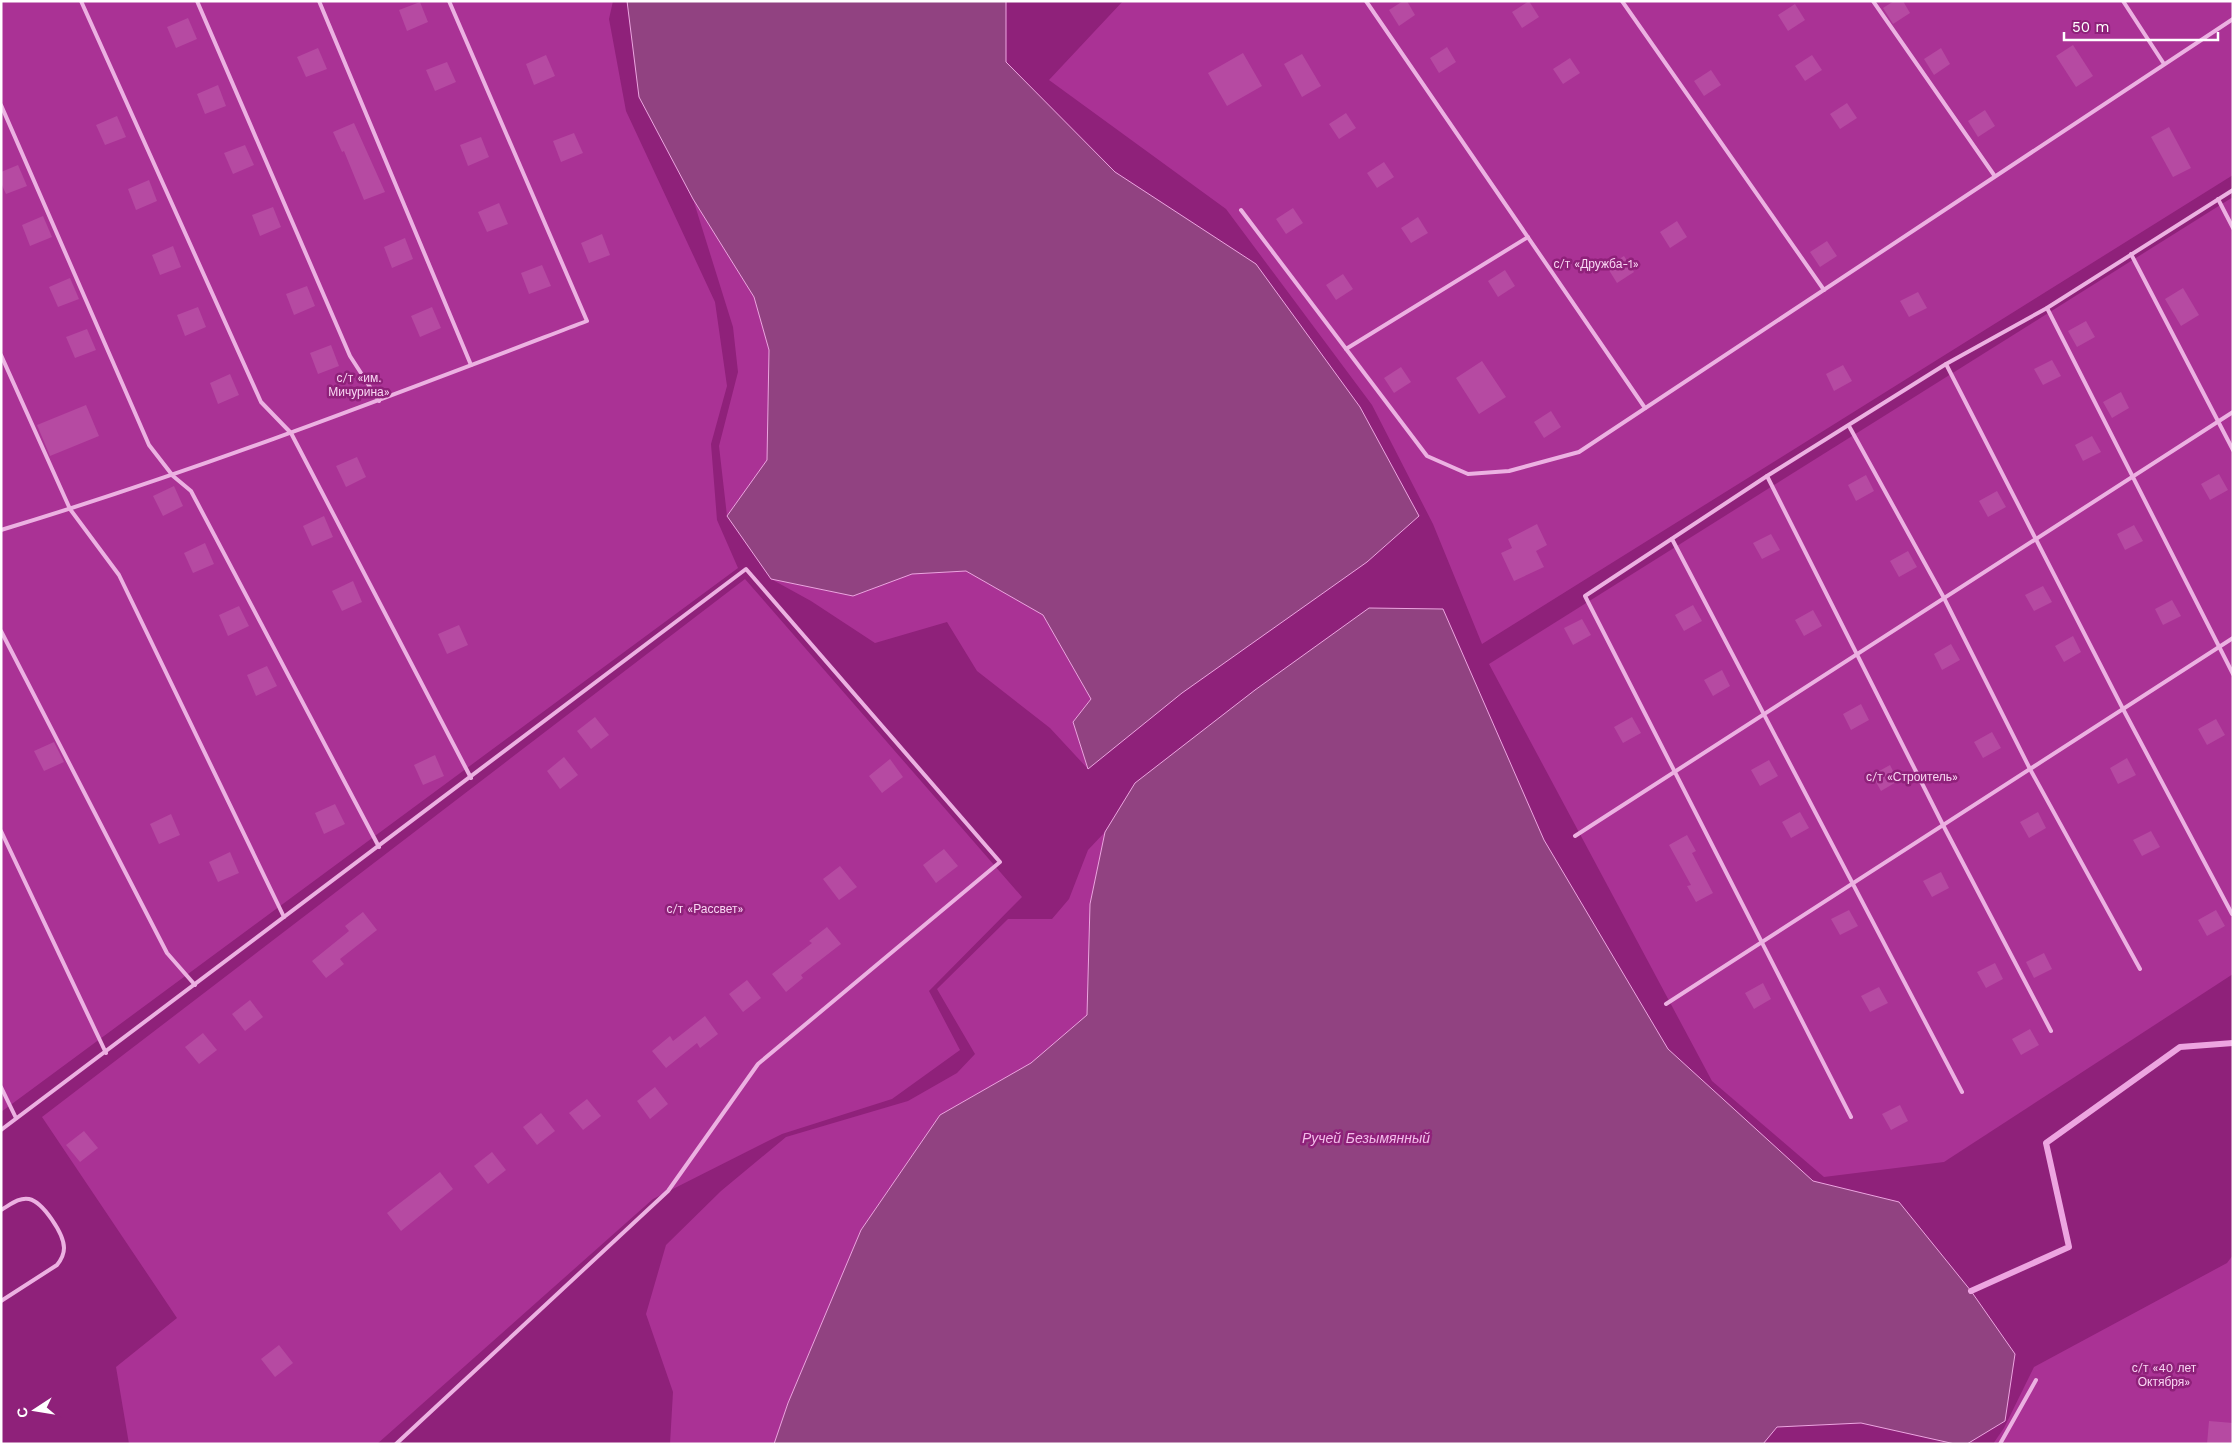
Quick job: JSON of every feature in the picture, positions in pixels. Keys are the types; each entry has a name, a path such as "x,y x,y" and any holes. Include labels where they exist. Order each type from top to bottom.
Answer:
{"lane":[{"path":"81,1 261,402 291,433 471,778"},
{"path":"197,1 350,356 379,402"},
{"path":"319,1 471,365"},
{"path":"1,530 174,476 379,402 587,321 449,1"},
{"path":"1366,1 1645,408"},
{"path":"1622,1 1824,290"},
{"path":"1873,1 1994,175"},
{"path":"2122,1 2164,64"},
{"path":"1241,210 1427,456 1468,474 1509,471 1579,452 1994,175 2233,19"},
{"path":"1,105 149,445 174,476 191,491 380,847"},
{"path":"1851,1117 1584,596 1767,476 1946,364 2047,308 2233,190"},
{"path":"2218,199 2233,228"},
{"path":"1346,349 1528,237"},
{"path":"2131,254 2233,450"},
{"path":"2047,308 2233,674"},
{"path":"1,354 70,509 119,575 284,918"},
{"path":"1946,364 2037,538 2123,709 2232,914"},
{"path":"1575,836 2233,412"},
{"path":"1849,426 1944,598 2030,769 2140,969"},
{"path":"1767,476 1858,653 1943,825 2051,1031"},
{"path":"1672,539 1962,1092"},
{"path":"1,1130 380,847 746,569 1000,862 758,1064 668,1191 396,1444"},
{"path":"1,631 167,953 195,985"},
{"path":"1666,1004 2233,638"},
{"path":"1,831 106,1052"},
{"path":"1,1087 16,1118"},
{"path":"1,1210 18,1200 28,1198 38,1202 49,1216 64,1247 63,1257 57,1266 1,1301"},
{"path":"2000,1444 2036,1380"}],"green space":[{"name":"с/т «им. Мичурина»","path":"1,1 613,1 609,19 626,111 715,302 727,386 711,444 717,520 738,568 1,1112"},
{"name":"с/т «Дружба-1»","path":"1123,1 2233,1 2233,175 1482,644 1433,524 1372,405 1226,209 1049,80"},
{"name":"с/т «Строитель»","path":"2233,197 2233,974 1944,1162 1824,1177 1712,1081 1489,664"},
{"path":"693,199 754,297 769,350 767,460 727,516 719,446 738,372 733,327"},
{"path":"966,571 1043,615 1091,699 1073,722 1088,769 1050,728 977,671 947,622 875,643 811,601 771,579 853,596 912,574"},
{"name":"с/т «Рассвет»","path":"745,579 1022,897 929,991 960,1050 892,1099 782,1134 653,1199 377,1444 129,1444 116,1367 177,1318 42,1117"},
{"path":"1105,832 1090,904 1087,1015 1031,1063 940,1115 861,1230 788,1403 774,1444 670,1444 673,1392 646,1314 666,1245 721,1191 786,1137 908,1101 957,1073 975,1054 937,989 1008,919 1052,919 1069,899 1088,850"},
{"name":"с/т «40 лет Октября»","path":"2233,1255 2233,1444 1993,1444 2004,1428 2034,1367 2227,1263"}],"water":[{"path":"627,1 1006,1 1006,62 1115,172 1256,264 1360,407 1419,516 1367,562 1182,693 1088,769 1073,722 1091,699 1043,615 966,571 912,574 853,596 771,579 727,516 767,460 769,350 754,297 693,199 639,97"},
{"name":"Ручей Безымянный","path":"1369,608 1443,609 1544,840 1668,1049 1813,1181 1899,1202 1971,1291 2015,1354 2005,1421 1967,1444 1955,1444 1861,1423 1777,1427 1763,1444 774,1444 788,1403 861,1230 940,1115 1031,1063 1087,1015 1090,904 1105,832 1135,783 1255,690"}],"building":[{"path":"1403,1 1407,1 1415,15 1399,26 1389,10"},
{"path":"1529,1 1539,17 1522,28 1512,12"},
{"path":"1894,1 1903,1 1910,13 1893,24 1883,8"},
{"path":"420,2 428,22 407,31 399,10"},
{"path":"1795,4 1805,20 1788,31 1778,15"},
{"path":"188,18 197,39 176,48 167,27"},
{"path":"2073,45 2093,76 2076,87 2056,56"},
{"path":"1447,47 1456,62 1439,73 1430,58"},
{"path":"318,48 327,69 306,77 297,57"},
{"path":"1941,48 1950,64 1934,75 1924,59"},
{"path":"1243,53 1262,86 1227,106 1208,73"},
{"path":"1302,54 1321,86 1302,97 1284,64"},
{"path":"546,55 555,76 534,85 526,64"},
{"path":"1812,55 1822,70 1805,81 1795,66"},
{"path":"1570,58 1580,73 1563,84 1553,69"},
{"path":"447,62 456,82 435,91 426,70"},
{"path":"1711,70 1721,85 1704,96 1694,81"},
{"path":"218,85 226,106 205,114 197,94"},
{"path":"1847,103 1857,118 1840,129 1830,114"},
{"path":"1985,110 1995,126 1978,137 1968,121"},
{"path":"1346,113 1356,128 1339,139 1329,124"},
{"path":"117,116 126,137 105,145 96,125"},
{"path":"354,123 385,192 364,200 344,151 342,152 333,132"},
{"path":"2169,127 2191,168 2173,177 2151,137"},
{"path":"574,133 583,153 561,162 553,141"},
{"path":"481,137 489,157 468,166 460,145"},
{"path":"245,145 254,165 233,174 224,153"},
{"path":"1384,162 1394,177 1377,188 1367,173"},
{"path":"18,165 27,186 6,194 1,183 1,172"},
{"path":"149,180 157,201 136,210 128,189"},
{"path":"499,203 508,224 487,232 478,212"},
{"path":"273,207 281,227 260,236 252,215"},
{"path":"1293,208 1303,223 1286,234 1276,219"},
{"path":"43,216 52,237 30,246 22,225"},
{"path":"1418,217 1428,233 1411,243 1401,228"},
{"path":"1677,221 1687,237 1670,248 1660,232"},
{"path":"602,234 610,255 589,263 581,243"},
{"path":"405,238 413,259 392,268 384,247"},
{"path":"1827,241 1837,256 1820,267 1810,252"},
{"path":"173,246 181,267 160,275 152,255"},
{"path":"1624,256 1634,272 1617,283 1607,267"},
{"path":"542,265 551,286 529,294 521,273"},
{"path":"1505,270 1515,286 1498,297 1488,281"},
{"path":"1343,274 1353,289 1336,300 1326,285"},
{"path":"70,278 79,299 58,307 49,287"},
{"path":"307,286 315,306 294,315 286,294"},
{"path":"2183,288 2199,315 2181,326 2165,299"},
{"path":"1918,292 1927,308 1909,317 1900,301"},
{"path":"198,307 206,327 185,336 177,315"},
{"path":"432,307 441,328 420,337 411,316"},
{"path":"2086,321 2095,337 2077,347 2068,331"},
{"path":"87,329 96,350 75,358 66,337"},
{"path":"331,345 339,366 318,374 310,353"},
{"path":"2052,360 2061,376 2043,385 2034,369"},
{"path":"1482,361 1506,397 1479,414 1456,378"},
{"path":"1843,365 1852,381 1834,391 1826,374"},
{"path":"1401,367 1411,382 1394,393 1384,378"},
{"path":"230,374 239,395 218,404 210,383"},
{"path":"2121,392 2129,408 2112,418 2103,402"},
{"path":"86,405 99,436 50,456 37,425"},
{"path":"1551,411 1561,427 1544,438 1534,422"},
{"path":"2092,436 2101,452 2083,461 2075,445"},
{"path":"357,457 366,477 346,487 336,466"},
{"path":"2219,474 2228,490 2210,500 2201,484"},
{"path":"1866,475 1874,491 1856,501 1848,485"},
{"path":"174,486 183,506 163,516 153,496"},
{"path":"1997,491 2006,507 1988,517 1979,501"},
{"path":"324,516 333,537 312,546 303,526"},
{"path":"1537,524 1547,545 1536,551 1544,567 1514,581 1501,553 1512,548 1508,539"},
{"path":"2134,525 2143,541 2125,550 2117,534"},
{"path":"1771,534 1780,550 1762,559 1753,543"},
{"path":"205,543 214,564 193,573 184,553"},
{"path":"1908,551 1917,567 1899,577 1890,561"},
{"path":"353,581 362,602 342,611 332,591"},
{"path":"2043,586 2052,602 2034,611 2025,595"},
{"path":"2172,600 2181,616 2163,625 2155,609"},
{"path":"1693,605 1702,621 1684,631 1675,615"},
{"path":"239,606 249,626 228,636 219,615"},
{"path":"1813,610 1822,626 1804,636 1795,620"},
{"path":"1582,619 1591,635 1573,645 1564,628"},
{"path":"459,625 468,645 447,654 438,634"},
{"path":"2073,636 2081,652 2064,662 2055,646"},
{"path":"1951,644 1960,660 1942,670 1934,654"},
{"path":"267,666 277,686 256,696 247,675"},
{"path":"1722,670 1730,686 1713,696 1704,680"},
{"path":"1861,704 1869,720 1851,730 1843,714"},
{"path":"595,717 609,735 591,749 577,731"},
{"path":"1632,717 1641,733 1623,743 1614,727"},
{"path":"2216,719 2225,735 2207,745 2198,729"},
{"path":"1992,732 2001,748 1983,758 1974,742"},
{"path":"54,742 64,762 44,771 34,751"},
{"path":"435,755 444,776 423,785 414,765"},
{"path":"564,757 578,775 560,789 547,771"},
{"path":"2127,758 2136,775 2118,784 2110,768"},
{"path":"890,759 903,777 882,793 869,776"},
{"path":"1769,760 1778,776 1760,786 1751,770"},
{"path":"1890,765 1898,781 1881,791 1872,775"},
{"path":"335,804 345,824 324,834 315,813"},
{"path":"1800,812 1809,828 1791,838 1782,822"},
{"path":"2038,812 2046,828 2029,838 2020,822"},
{"path":"171,814 180,835 159,844 150,824"},
{"path":"2151,831 2160,847 2142,856 2133,840"},
{"path":"1687,835 1696,851 1692,853 1713,893 1696,902 1687,886 1691,885 1669,845"},
{"path":"944,849 958,866 936,883 923,865"},
{"path":"230,852 239,873 218,882 209,862"},
{"path":"840,866 857,887 839,900 823,879"},
{"path":"1941,872 1949,888 1932,897 1923,881"},
{"path":"1849,910 1858,926 1840,935 1831,919"},
{"path":"2216,910 2225,926 2207,936 2198,920"},
{"path":"363,912 377,930 340,959 344,964 326,978 312,961 349,931 345,926"},
{"path":"827,927 841,944 801,975 803,978 786,992 772,974 812,943 809,941"},
{"path":"2044,953 2052,969 2034,978 2026,962"},
{"path":"1995,963 2003,979 1986,988 1977,972"},
{"path":"747,980 761,998 743,1012 729,994"},
{"path":"1763,983 1771,999 1754,1009 1745,993"},
{"path":"1879,987 1888,1003 1870,1012 1861,996"},
{"path":"250,1000 263,1017 245,1031 232,1014"},
{"path":"705,1016 718,1034 700,1048 697,1043 666,1068 652,1051 670,1036 673,1041"},
{"path":"2030,1029 2039,1045 2021,1055 2012,1039"},
{"path":"203,1033 217,1050 199,1064 185,1047"},
{"path":"655,1087 668,1104 650,1119 637,1101"},
{"path":"587,1099 601,1116 583,1130 569,1113"},
{"path":"1900,1105 1908,1121 1891,1130 1882,1114"},
{"path":"541,1113 555,1131 537,1145 523,1127"},
{"path":"84,1131 98,1148 80,1162 66,1145"},
{"path":"492,1152 506,1170 488,1184 474,1166"},
{"path":"440,1172 453,1189 401,1231 387,1213"},
{"path":"279,1345 293,1363 275,1377 261,1359"},
{"path":"2209,1421 2233,1423 2233,1444 2207,1444"}],"waterway":[{"path":"1971,1291 2069,1247 2046,1143 2180,1047 2233,1043"}]}
